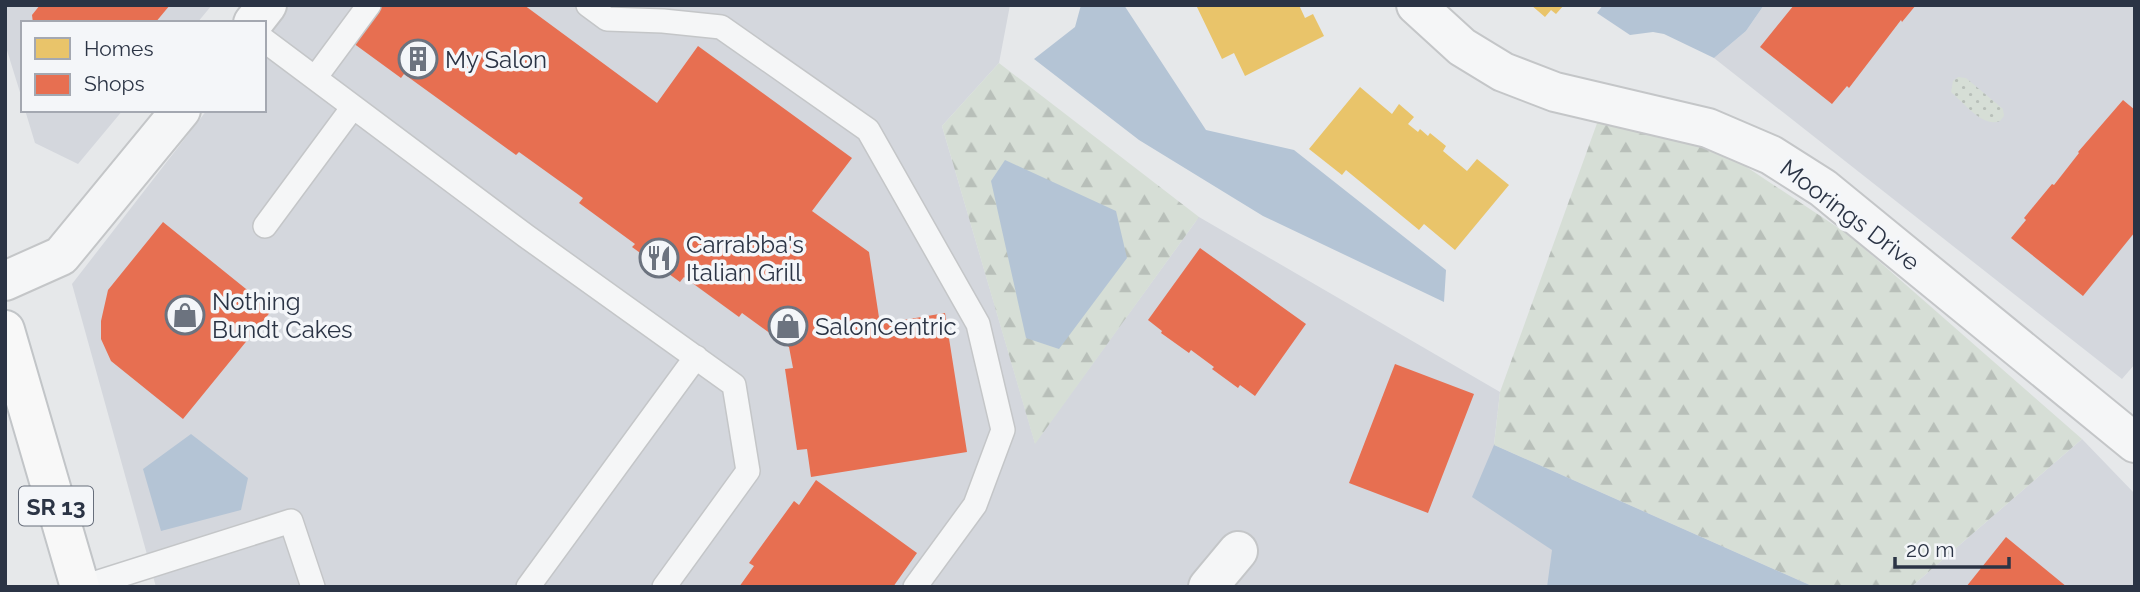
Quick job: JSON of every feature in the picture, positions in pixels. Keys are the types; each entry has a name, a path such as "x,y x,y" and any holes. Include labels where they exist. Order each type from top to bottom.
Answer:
{"main road":[{"name":"SR 13","path":"5,330 19,415 82,587"}],"street":[{"path":"255,21 267,5"},
{"name":"Moorings Drive","path":"1416,5 1462,47 1503,72 1555,92 1708,128 1771,155 1823,188 2135,443"},
{"path":"5,281 61,256 179,112"},
{"path":"1208,587 1238,551"}],"lane":[{"path":"315,78 369,5"},
{"path":"588,5 607,19 721,27 868,130 978,324 1003,430 975,505 915,587"},
{"path":"266,41 526,236 734,385 748,471 664,587"},
{"path":"265,226 354,107"},
{"path":"528,587 696,357"},
{"path":"82,587 292,521 313,587"}],"shaded area":[{"path":"5,5 212,5 199,21 21,21 21,96 5,44"},
{"path":"290,5 1010,5 999,63 942,126 1035,443 1199,217 1500,392 1494,445 1814,587 156,587 72,284 205,112 266,112 266,35"},
{"path":"1764,5 2135,5 2135,364 2122,379 1714,58 1746,31"},
{"path":"26,112 121,112 78,164 35,143"},
{"path":"2082,439 2135,494 2135,587 1911,587"}],"green space":[{"path":"999,63 1199,217 1035,444 942,126"},
{"path":"1958,77 1966,78 2003,109 2004,116 2000,121 1980,118 1951,92 1953,81"},
{"path":"1600,115 1727,154 1849,235 2082,439 1911,587 1814,587 1494,445 1500,392"}],"water":[{"path":"1081,5 1124,5 1206,130 1294,150 1446,270 1444,302 1263,216 1139,140 1034,59 1075,27"},
{"path":"1603,5 1764,5 1746,31 1714,58 1664,34 1653,32 1630,35 1597,13"},
{"path":"1005,160 1116,211 1127,258 1059,349 1026,338 991,181"},
{"path":"191,434 248,478 241,510 161,531 143,469"},
{"path":"1494,445 1814,587 1547,587 1552,550 1472,497"}],"building: Homes":[{"path":"1196,5 1299,5 1305,18 1313,14 1324,36 1245,76 1234,53 1222,59"},
{"path":"1531,5 1564,5 1556,14 1551,10 1545,17"},
{"path":"1360,87 1392,114 1399,104 1414,117 1408,124 1418,132 1420,129 1428,136 1430,133 1446,146 1443,151 1467,171 1477,159 1509,185 1455,250 1424,224 1419,230 1346,170 1342,175 1309,149"}],"building: Shops":[{"path":"40,5 170,5 157,21 33,21 32,15"},
{"path":"382,5 524,5 657,103 698,46 852,158 812,211 869,252 880,324 945,313 967,452 811,477 807,449 797,450 785,369 793,368 789,347 742,313 739,317 684,277 680,282 632,247 635,244 579,203 583,198 519,152 516,155 404,74 401,78 353,43"},
{"path":"1794,5 1916,5 1902,22 1901,20 1849,88 1847,86 1832,104 1760,47"},
{"path":"2123,100 2135,110 2135,232 2083,296 2011,238 2026,220 2024,218"},
{"name":"Nothing Bundt Cakes","path":"163,222 272,310 183,419 111,361 101,339 101,321 108,290"},
{"path":"1200,248 1306,324 1255,396 1240,385 1238,388 1191,350 1189,353 1161,333 1162,331 1148,320"},
{"path":"1395,364 1474,394 1428,513 1349,483"},
{"path":"816,480 917,553 893,587 739,587 754,566 749,563 794,501 799,505"},
{"path":"2006,537 2067,587 1966,587"}],"place":[{"name":"My Salon","path":"418,59"},
{"name":"Carrabba's Italian Grill","path":"659,258"},
{"name":"Nothing Bundt Cakes","path":"185,315"},
{"name":"SalonCentric","path":"788,326"}]}
